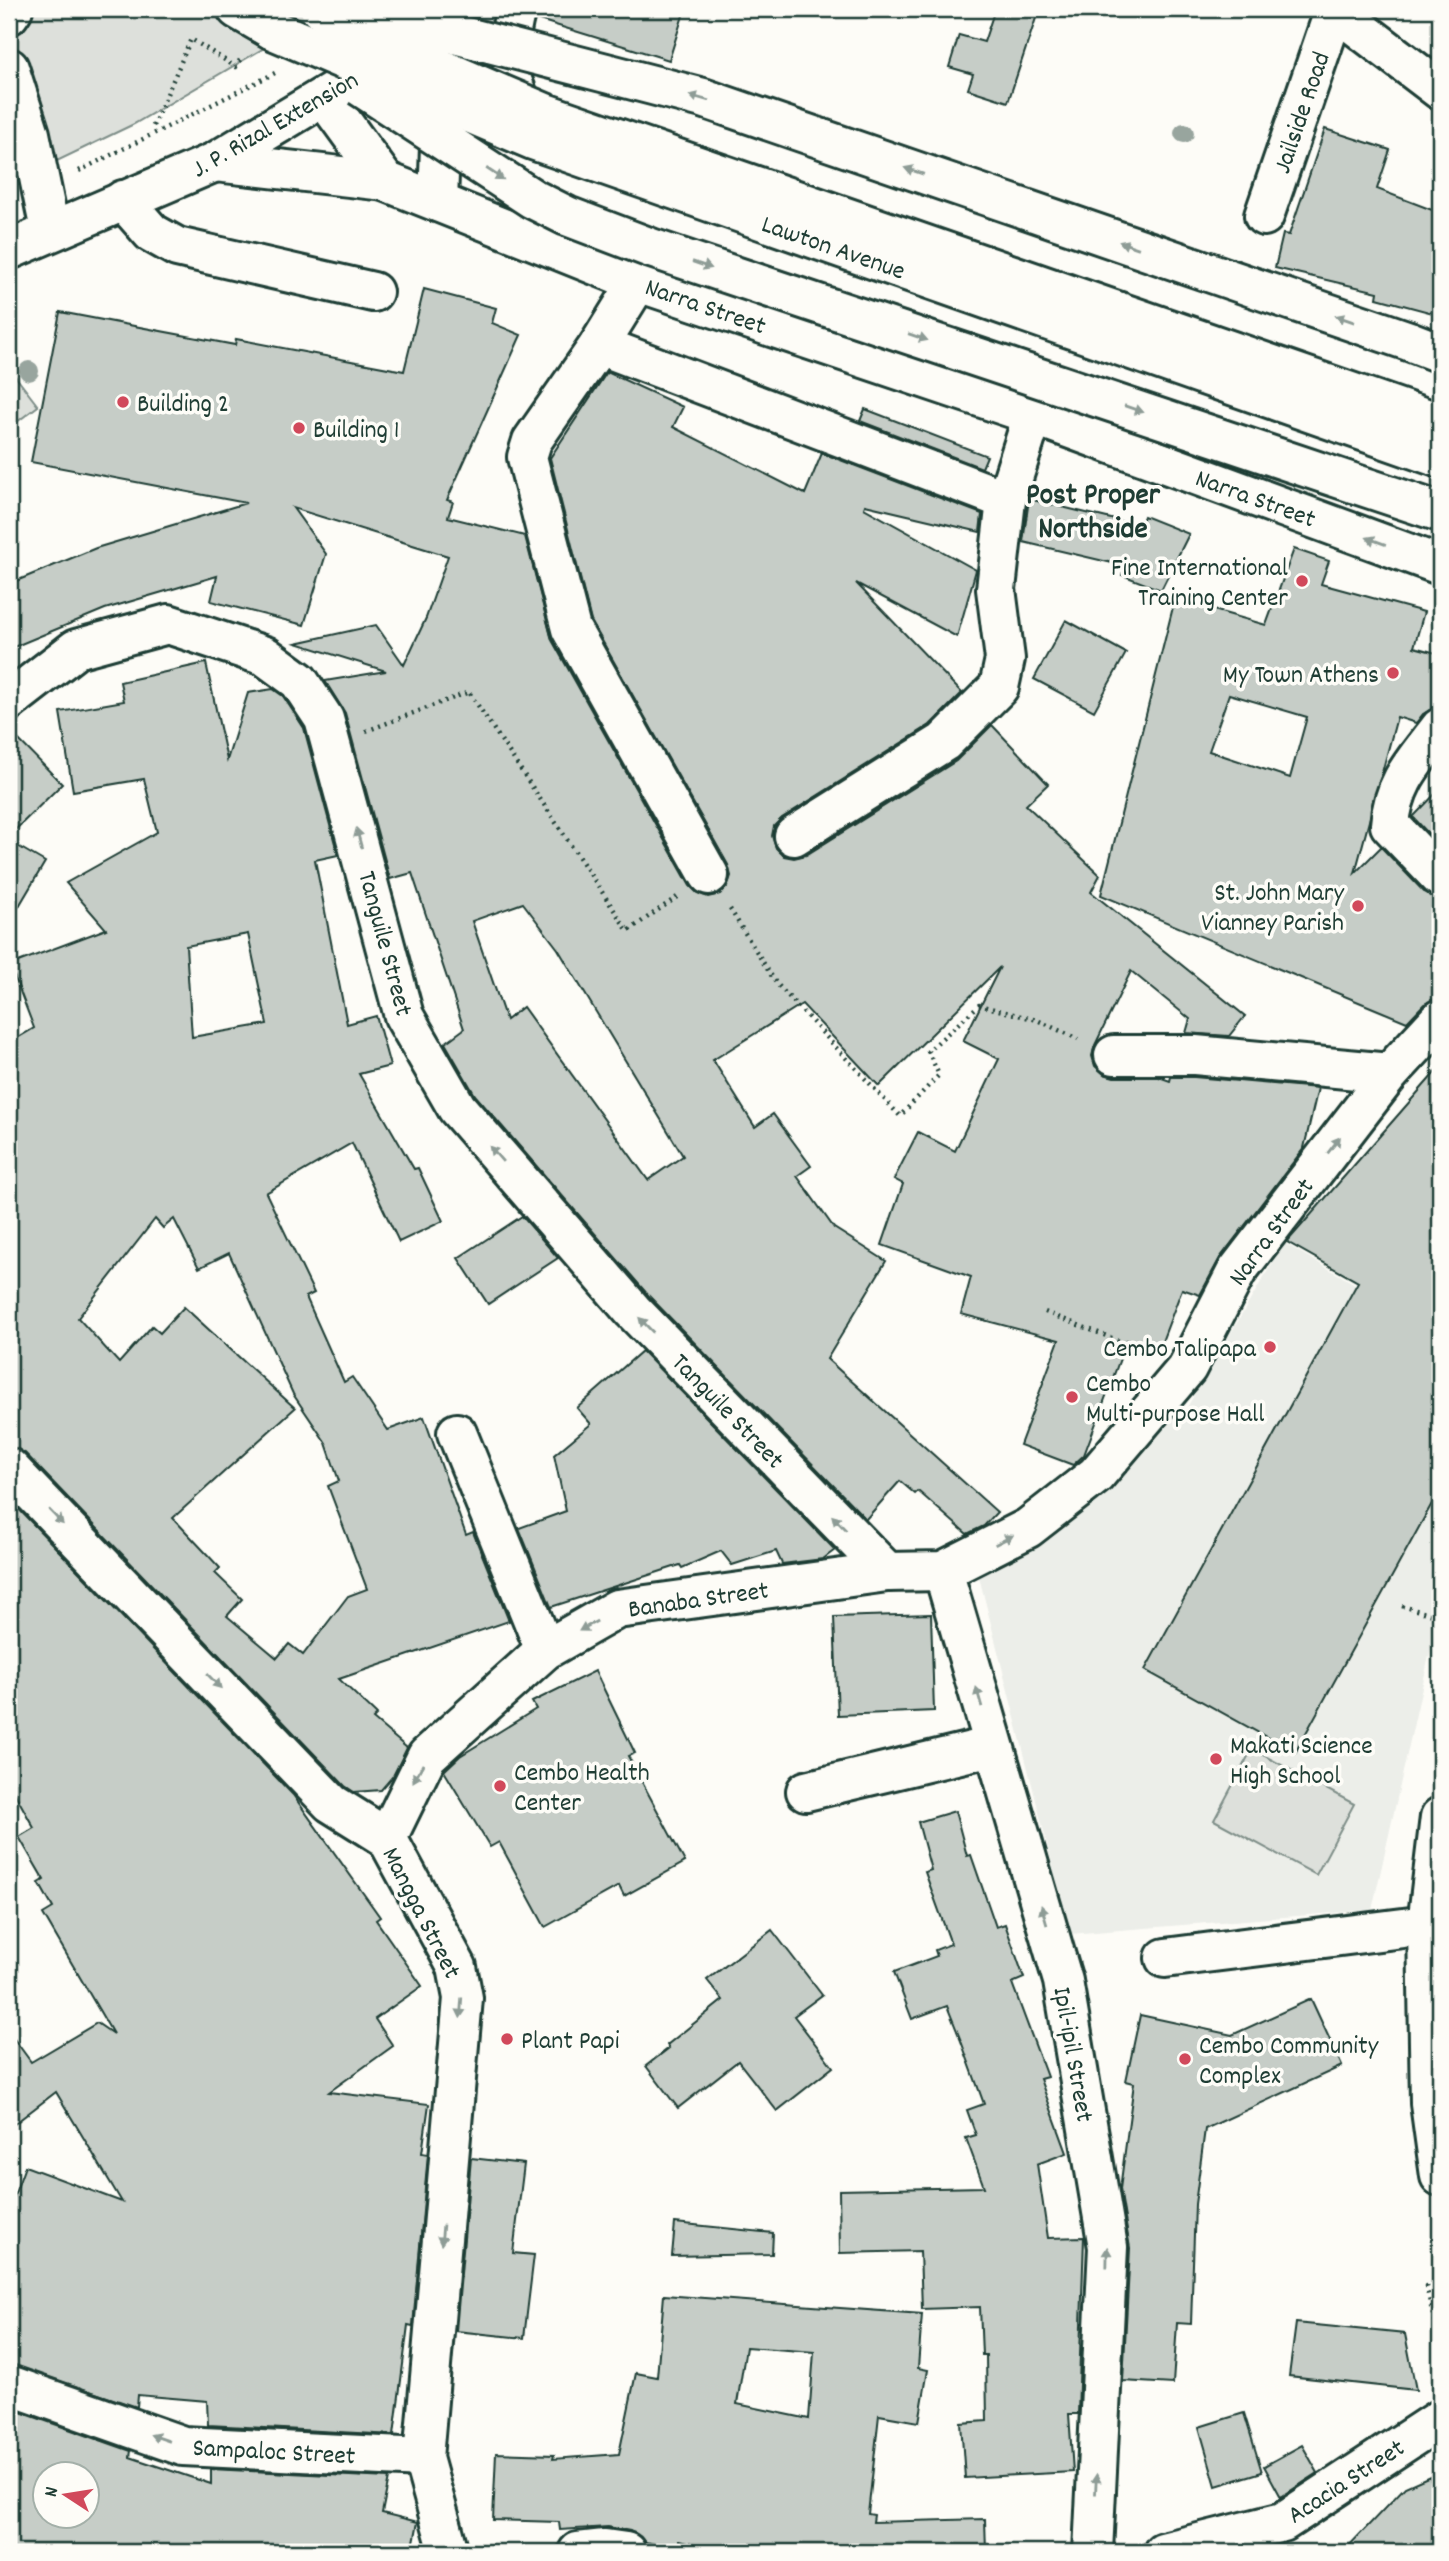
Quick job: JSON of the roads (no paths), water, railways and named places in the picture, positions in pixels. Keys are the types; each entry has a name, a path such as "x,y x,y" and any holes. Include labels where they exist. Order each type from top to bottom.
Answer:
{"street":[{"path":"9,15 13,9"},
{"name":"Lawton Avenue","path":"237,9 273,30 533,140 1440,458"},
{"name":"Lawton Avenue","path":"320,9 378,43 545,113 1440,423"},
{"path":"358,9 703,99 1425,347"},
{"name":"J. P. Rizal Extension","path":"9,250 50,230 215,162 386,59 450,9"},
{"path":"516,9 509,42 512,84 520,103 539,126"},
{"path":"1335,10 1440,90"},
{"name":"Jailside Road","path":"1264,216 1335,10"},
{"path":"273,30 533,199 567,216 664,252 1440,512"},
{"name":"Lawton Avenue","path":"386,59 539,126 1440,440"},
{"path":"9,68 30,134 50,230"},
{"path":"324,97 385,181"},
{"path":"438,202 439,159 443,136 454,117 474,99"},
{"name":"Narra Street","path":"215,162 385,181 638,282 1033,415 1440,565"},
{"path":"123,200 152,233 177,247 373,292"},
{"path":"638,282 599,345 532,441 527,457 571,629 709,875"},
{"path":"599,345 1006,500"},
{"path":"794,836 944,742 999,687 1004,659 996,589 1006,500 1033,415"},
{"name":"Tanguile Street","path":"9,701 76,649 168,624 265,656 299,681 324,719 404,1016 457,1108 633,1311 887,1572"},
{"path":"1440,728 1404,775 1392,800 1390,825 1440,877"},
{"name":"Narra Street","path":"943,1571 1028,1528 1096,1475 1187,1368 1237,1271 1390,1073 1440,1018"},
{"path":"1114,1055 1195,1055 1390,1073"},
{"path":"457,1433 545,1650"},
{"name":"Mangga Street","path":"9,1468 331,1803 387,1838 457,1967 463,1998 423,2458 449,2552"},
{"name":"Banaba Street","path":"387,1838 427,1756 545,1650 617,1609 887,1572 943,1571"},
{"name":"Ipil-ipil Street","path":"943,1571 1063,1981 1108,2247 1093,2552"},
{"path":"806,1791 993,1746"},
{"path":"1440,1817 1427,1925 1430,2103 1440,2176"},
{"path":"1165,1958 1427,1925"},
{"name":"Sampaloc Street","path":"9,2385 183,2446 423,2458"},
{"name":"Acacia Street","path":"1163,2552 1283,2522 1440,2419"},
{"path":"578,2552 605,2549 626,2552"}],"place":[{"name":"Building 2","path":"123,402"},
{"name":"Building 1","path":"299,428"},
{"name":"Fine International Training Center","path":"1302,581"},
{"name":"My Town Athens","path":"1393,673"},
{"name":"St. John Mary Vianney Parish","path":"1358,906"},
{"name":"Cembo Talipapa","path":"1270,1347"},
{"name":"Cembo Multi-purpose Hall","path":"1072,1397"},
{"name":"Makati Science High School","path":"1216,1759"},
{"name":"Cembo Health Center","path":"500,1786"},
{"name":"Plant Papi","path":"507,2039"},
{"name":"Cembo Community Complex","path":"1185,2059"}],"district":[{"name":"Post Proper Northside","path":"1093,510"}]}
